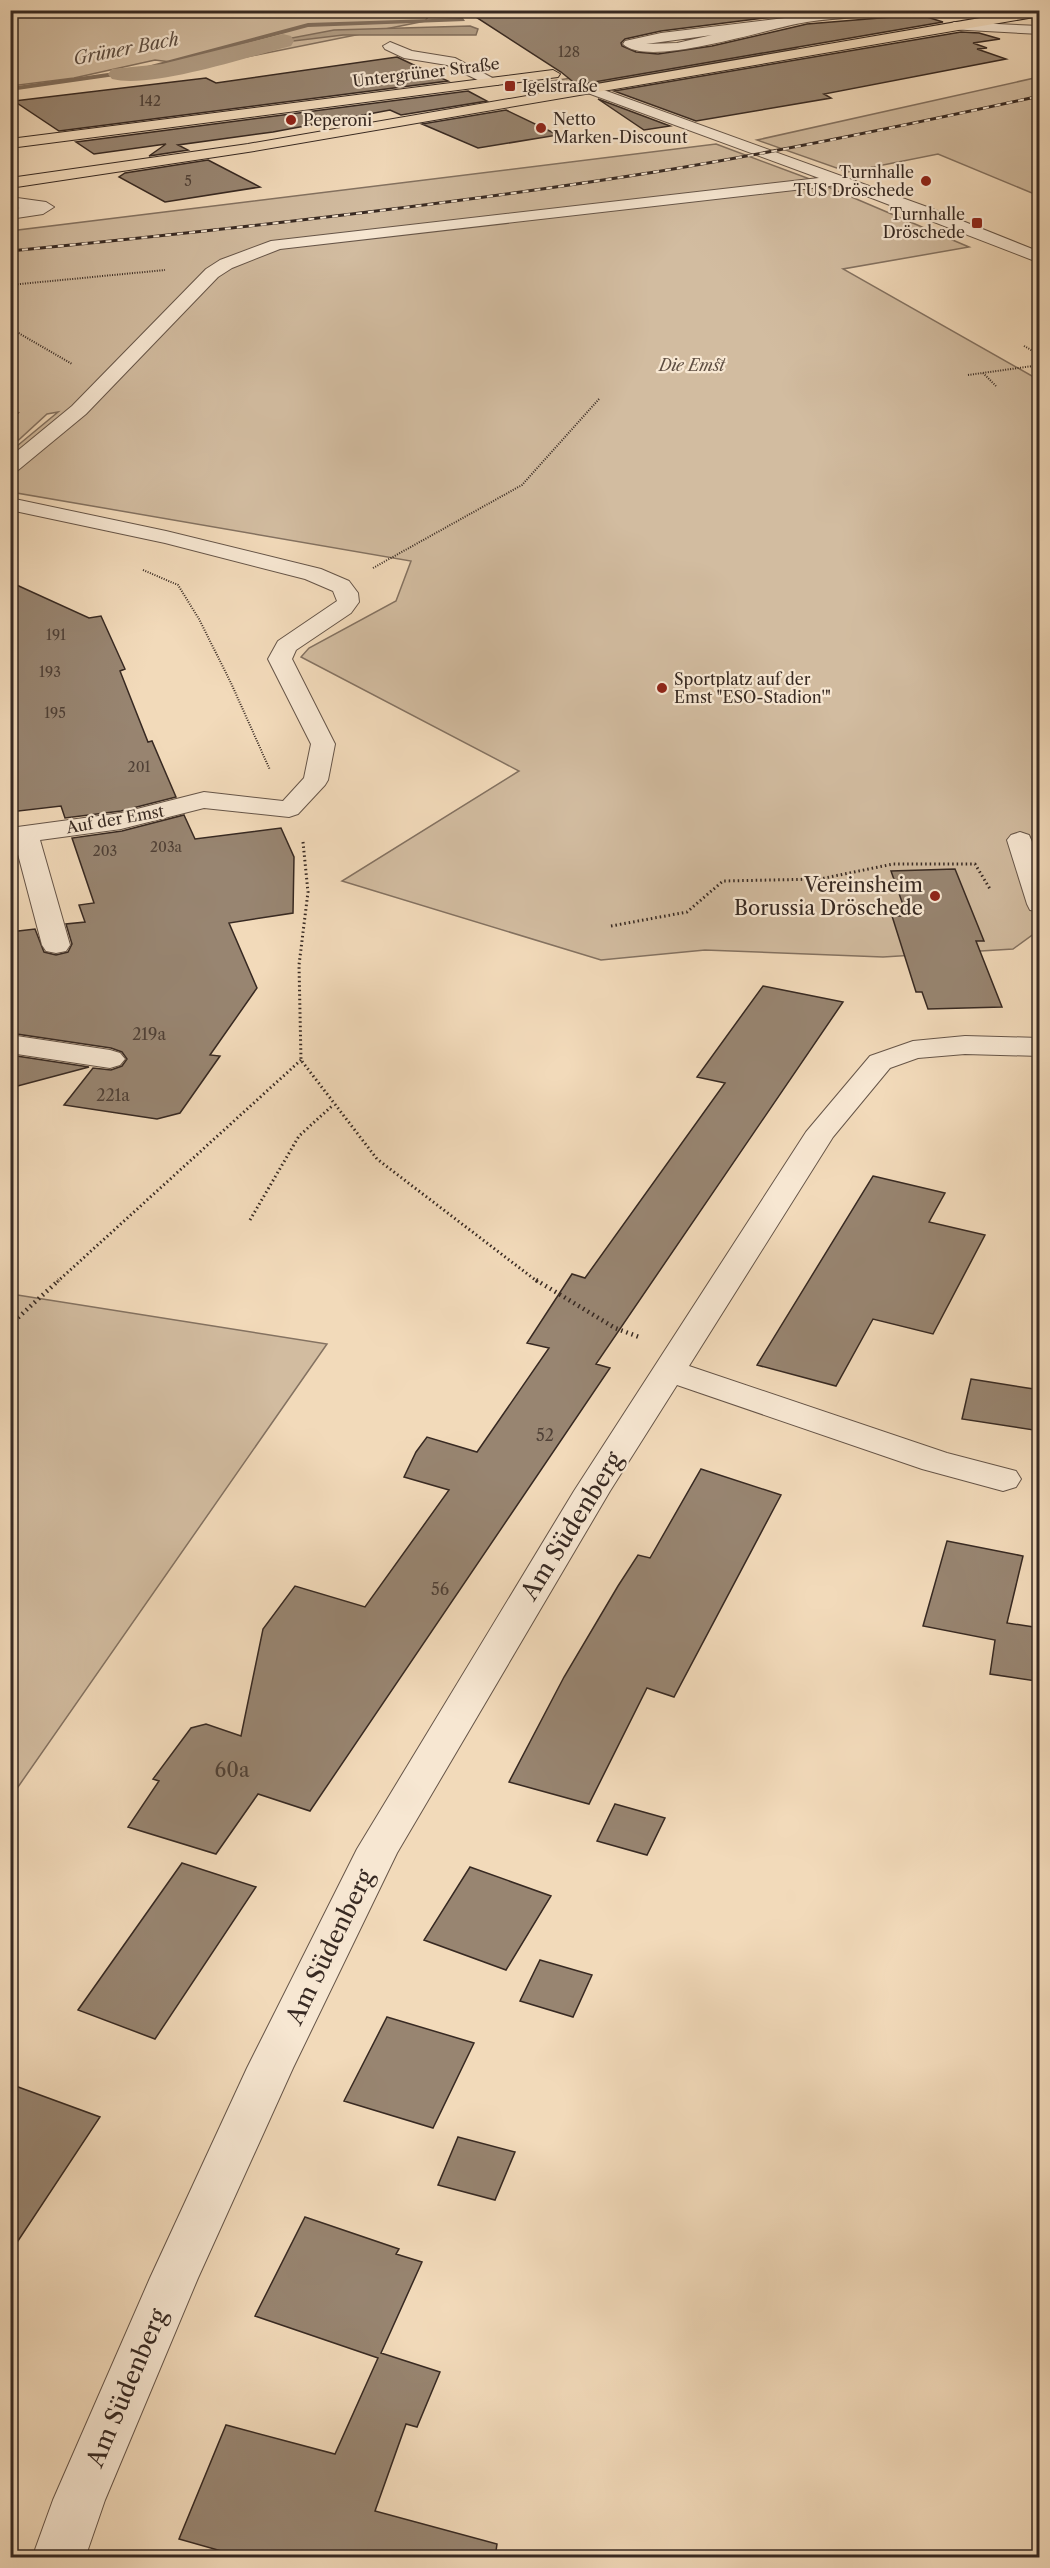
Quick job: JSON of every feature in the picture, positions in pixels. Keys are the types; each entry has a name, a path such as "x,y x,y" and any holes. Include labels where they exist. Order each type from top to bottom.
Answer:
{"main road":[{"path":"10,183 237,150 1040,12"},
{"path":"843,46 811,37 909,34"},
{"path":"647,62 688,56 754,38 792,36"},
{"name":"Untergrüner Straße","path":"10,144 571,72"}],"street":[{"path":"786,23 661,37 630,44 649,49 677,46 786,23 806,18 904,10"},
{"path":"993,10 1025,14"},
{"path":"954,26 1040,30"},
{"path":"390,46 409,55 450,61 500,81"},
{"path":"447,54 500,81"},
{"path":"590,89 840,180 1040,258"},
{"path":"10,467 106,384 212,273 226,264 277,244 840,180"},
{"path":"10,202 46,207 37,211 10,214"},
{"path":"10,504 166,537 314,574 341,586 347,593 348,602 343,608 286,646 280,658 323,744 316,780 289,808"},
{"name":"Auf der Emst","path":"57,945 18,835 121,821 204,801 289,808"},
{"path":"1020,840 1038,898"},
{"path":"10,1044 110,1059"},
{"name":"Am Südenberg","path":"58,2558 80,2500 174,2278 270,2068 378,1849 586,1502 821,1132 880,1062 914,1050 965,1045 1040,1047"},
{"path":"676,1362 934,1461 1003,1479"}],"path":[{"path":"10,285 226,264"},
{"path":"10,328 106,384"},
{"path":"1024,346 1040,355"},
{"path":"968,375 1040,365"},
{"path":"983,373 996,386"},
{"path":"341,586 522,485 599,399"},
{"path":"137,567 178,585 199,619 289,808 305,848 308,892 299,965 301,1060 333,1105 378,1159 544,1286 676,1362"},
{"path":"611,926 687,912 723,881 820,879 892,864 975,864 990,889 1038,898"},
{"path":"10,1325 301,1060"},
{"path":"250,1220 299,1136 333,1105"}],"green space":[{"path":"457,10 465,16 428,17 425,21 202,66 155,60 74,78 11,86 11,11"},
{"path":"802,44 795,49 586,85 538,83"},
{"path":"1039,77 1039,196 938,154 848,172 757,140"},
{"name":"Die Emst","path":"716,144 807,178 969,247 843,269 1039,380 1039,930 1013,949 883,957 705,950 601,960 342,881 519,771 301,657 309,648 396,601 411,561 11,492 11,451 58,412 47,414 11,447 10,231"},
{"path":"10,1294 327,1344 11,1797"}],"shaded area":[{"path":"470,26 478,29 476,35 343,35 285,42 281,40 334,30"}],"building":[{"path":"465,10 828,10 661,31 625,39 621,43 622,46 636,52 658,54 712,46 807,24 904,16 911,12 943,22 577,85 561,72"},
{"path":"961,32 979,33 1000,39 973,43 987,48 977,49 1006,59 824,94 831,98 696,121 614,91"},
{"path":"397,57 448,81 59,131 14,101 206,78 216,83"},
{"path":"468,91 487,101 401,115 390,110 273,132 178,145 188,150 149,156 166,144 94,154 76,142"},
{"path":"598,99 670,126 644,130"},
{"path":"506,110 558,135 478,148 422,124"},
{"path":"208,160 260,187 165,202 119,177 125,173"},
{"path":"10,582 89,618 101,616 125,669 120,671 148,742 152,741 176,797 121,811 65,818 61,806 10,812"},
{"path":"184,815 195,839 281,828 294,857 293,913 229,923 257,988 210,1055 220,1056 180,1113 157,1119 64,1105 93,1068 111,1070 122,1066 127,1059 122,1052 111,1048 10,1033 10,932 35,929 44,952 56,955 68,952 72,944 66,924 85,922 79,905 94,903 72,838 122,831"},
{"path":"955,869 984,941 976,941 1002,1007 928,1009 922,992 916,992 892,916 907,916 891,871"},
{"path":"763,986 843,1002 596,1364 610,1368 310,1811 258,1794 216,1854 128,1827 159,1781 153,1779 191,1728 206,1724 241,1736 263,1629 295,1586 365,1607 449,1490 404,1477 416,1452 427,1437 477,1452 549,1348 527,1343 572,1274 585,1278 725,1083 697,1077"},
{"path":"10,1055 89,1067 10,1088"},
{"path":"873,1176 945,1193 929,1222 985,1235 933,1334 873,1319 836,1386 757,1365"},
{"path":"971,1379 1040,1390 1040,1431 962,1419"},
{"path":"701,1469 781,1495 674,1697 647,1688 589,1804 509,1782 564,1677 618,1586 638,1555 650,1558"},
{"path":"947,1541 1023,1556 1007,1623 1040,1628 1036,1681 990,1674 995,1640 923,1626"},
{"path":"615,1804 665,1818 647,1855 597,1841"},
{"path":"182,1863 256,1887 155,2039 78,2010"},
{"path":"470,1867 551,1896 506,1970 424,1940"},
{"path":"540,1960 592,1975 573,2017 520,2001"},
{"path":"387,2017 474,2043 433,2128 344,2101"},
{"path":"10,2084 100,2117 10,2253"},
{"path":"458,2137 515,2152 495,2200 438,2185"},
{"path":"305,2217 399,2249 396,2254 422,2262 381,2353 440,2372 417,2427 406,2424 375,2511 497,2544 495,2558 246,2558 179,2539 226,2425 335,2454 378,2358 255,2316"}],"waterway":[{"name":"Grüner Bach","path":"10,89 136,71 308,25 463,20"},
{"path":"120,74 162,71 283,41"}],"railway":[{"path":"10,251 333,216 494,196 655,172 800,146 1040,96"}],"place":[{"name":"Igelstraße","path":"510,86"},
{"name":"Peperoni","path":"291,120"},
{"name":"Netto Marken-Discount","path":"541,128"},
{"name":"Turnhalle TUS Dröschede","path":"926,181"},
{"name":"Turnhalle Dröschede","path":"977,223"},
{"name":"Sportplatz auf der Emst \"ESO-Stadion'\"","path":"662,688"},
{"name":"Vereinsheim Borussia Dröschede","path":"935,896"}]}
